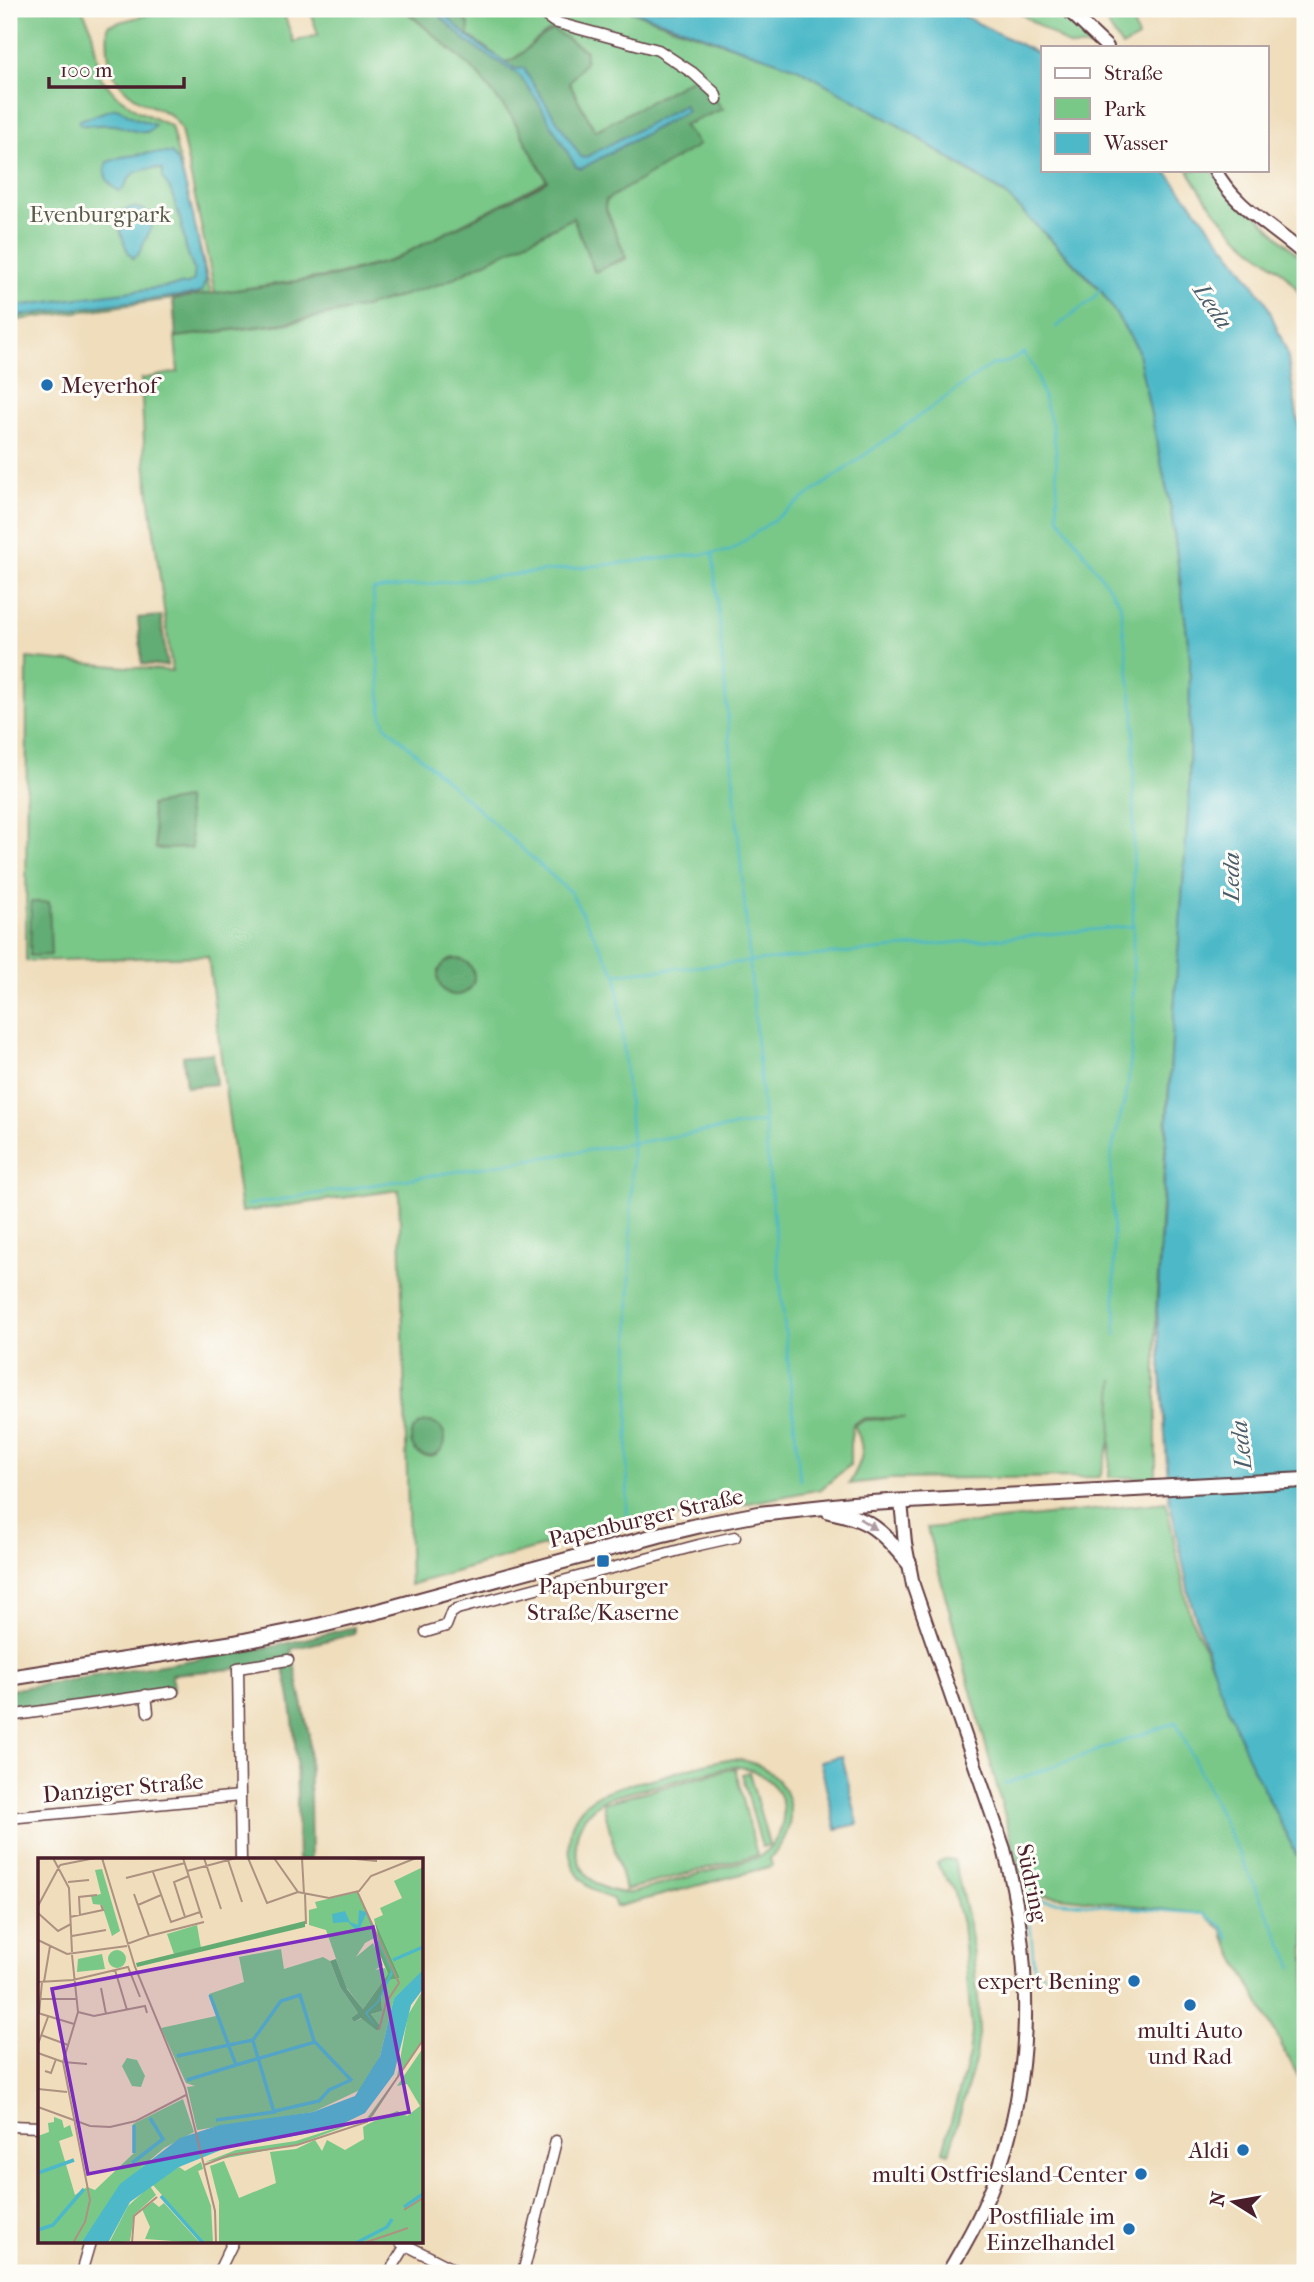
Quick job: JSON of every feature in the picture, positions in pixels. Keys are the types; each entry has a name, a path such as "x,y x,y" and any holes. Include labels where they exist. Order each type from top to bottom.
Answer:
{"main road":[{"path":"1067,9 1106,46"},
{"path":"1216,172 1239,201 1305,255"},
{"name":"Papenburger Straße","path":"9,1678 234,1643 314,1626 701,1525 759,1514 852,1504 1305,1480"},
{"name":"Südring","path":"901,1502 909,1563 922,1613 1004,1849 1013,1882 1025,1959 1026,1997 1021,2068 1007,2143 984,2207 948,2273"},
{"path":"814,1508 858,1517 870,1523 909,1563"}],"street":[{"path":"536,9 554,22 658,50 693,73 715,93 717,99"},
{"path":"426,1632 446,1626 451,1613 457,1609 735,1537"},
{"path":"241,1858 238,1668 288,1660"},
{"path":"9,1716 173,1692"},
{"path":"146,1695 148,1712"},
{"name":"Danziger Straße","path":"9,1818 240,1796"},
{"path":"9,2126 38,2127"},
{"path":"523,2273 556,2141"},
{"path":"81,2273 89,2244"},
{"path":"218,2273 232,2244"},
{"path":"389,2273 403,2244"},
{"path":"405,2244 461,2273"}],"green space":[{"name":"Evenburgpark","path":"9,9 82,9 91,27 101,78 115,94 138,111 171,126 211,294 9,321"},
{"path":"170,9 282,9 294,42 318,35 310,9 403,9 473,68 512,116 546,179 393,260 336,275 215,293 181,130 169,115 127,92 114,74 108,52 108,25"},
{"path":"404,9 452,9 469,24 468,36 505,62 517,57 553,30 586,51 585,62 569,83 595,131 695,77 723,109 683,125 699,145 606,200 605,207 626,257 595,272 573,218 446,282 365,307 285,323 176,337 173,299 336,276 390,261 547,180 512,117 474,70"},
{"path":"452,9 626,9 792,65 896,124 1008,197 1100,290 1137,344 1171,510 1190,657 1189,799 1156,1311 1156,1478 1109,1477 1111,1438 1100,1477 890,1479 849,1484 862,1455 861,1442 854,1425 865,1420 905,1418 865,1418 853,1424 850,1465 821,1489 575,1537 410,1585 399,1190 241,1212 208,956 26,961 27,658 172,671 145,463 141,379 178,372 175,337 284,324 364,307 444,282 573,217 594,271 626,259 605,206 607,199 683,126 721,109 695,78 595,131 569,83 585,62 586,51 553,30 517,57 505,62 468,35"},
{"path":"1013,9 1060,9 1099,46 1069,46"},
{"path":"1098,9 1129,9 1138,38 1121,46"},
{"path":"1189,172 1212,172 1298,255 1305,264 1305,322 1300,297 1292,283 1231,229"},
{"path":"161,616 167,666 142,664 138,618"},
{"path":"186,799 192,848 156,849 151,805"},
{"path":"31,902 49,902 51,955 30,956"},
{"path":"456,959 469,964 474,977 469,990 456,995 443,990 438,977 443,964"},
{"path":"213,1053 216,1084 186,1087 183,1056"},
{"path":"428,1422 440,1427 445,1439 440,1451 428,1456 416,1451 411,1439 416,1427"},
{"path":"1166,1502 1189,1612 1239,1730 1305,1863 1305,2089 1223,1935 1224,1931 1204,1914 1043,1895 1030,1909 927,1528"},
{"path":"354,1627 354,1634 291,1649 309,1735 311,1858 298,1858 295,1738 283,1665 172,1674 173,1692 9,1715 9,1690 276,1646"},
{"path":"728,1759 748,1761 764,1768 777,1779 786,1793 790,1809 789,1826 782,1842 770,1858 772,1866 616,1907 613,1899 599,1894 582,1880 571,1860 569,1844 571,1828 585,1805 595,1797 620,1786","holes":["734,1766 752,1770 766,1778 776,1789 782,1802 780,1831 772,1845 759,1857 631,1893 611,1891 595,1883 584,1871 576,1840 581,1824 591,1810 608,1798"]},
{"path":"735,1768 757,1855 625,1890 603,1803"},
{"path":"749,1772 769,1845 762,1847 742,1774"},
{"path":"945,1859 954,1860 969,1924 978,1998 979,2033 976,2057 949,2153 943,2151 969,2055 972,2032 962,1924 953,1889 937,1864"}],"water":[{"path":"433,9 439,9 468,37 516,69 525,68 581,157 584,158 684,105 687,111 581,169 576,167 537,100 519,75 467,42"},
{"name":"Leda","path":"627,9 950,9 1033,51 1041,56 1041,172 1167,172 1266,302 1287,352 1305,465 1305,1872 1247,1756 1217,1681 1191,1603 1169,1497 1157,1310 1189,799 1190,657 1171,510 1137,348 1100,289 1005,194 895,123 797,68"},
{"path":"117,108 155,125 151,130 142,132 113,125 81,125 79,122 81,119"},
{"path":"150,153 171,153 177,161 192,212 206,280 202,291 196,294 9,317 9,307 188,284 194,280 180,219 171,191 163,179 163,170 147,169 135,173 119,191 107,178 107,162"},
{"path":"133,207 144,210 152,217 151,228 138,255 133,258 122,236 119,217 120,212"},
{"path":"842,1756 858,1824 836,1829 820,1761"}],"waterway":[{"path":"1056,327 1093,299 1100,289"},
{"path":"247,1205 764,1122 713,553 730,551 991,365 1008,362 1025,352"},
{"path":"1023,353 1034,367 1052,425 1056,451 1058,516 1120,603 1134,714 1133,926"},
{"path":"627,1514 632,1143 617,974 571,893 386,726 382,717 373,590 713,553"},
{"path":"617,974 1133,926 1132,1045 1126,1093 1111,1158 1116,1335"},
{"path":"764,1122 800,1480"},
{"path":"1005,1784 1176,1722 1293,1967"},
{"path":"1043,1975 1034,1966 1029,1910 1039,1900 1204,1914 1222,1926 1229,1940"}],"place":[{"name":"Meyerhof","path":"47,385"},
{"name":"Papenburger Straße/Kaserne","path":"603,1561"},
{"name":"expert Bening","path":"1134,1981"},
{"name":"multi Auto und Rad","path":"1190,2005"},
{"name":"Aldi","path":"1243,2150"},
{"name":"multi Ostfriesland-Center","path":"1141,2174"},
{"name":"Postfiliale im Einzelhandel","path":"1129,2229"}]}
